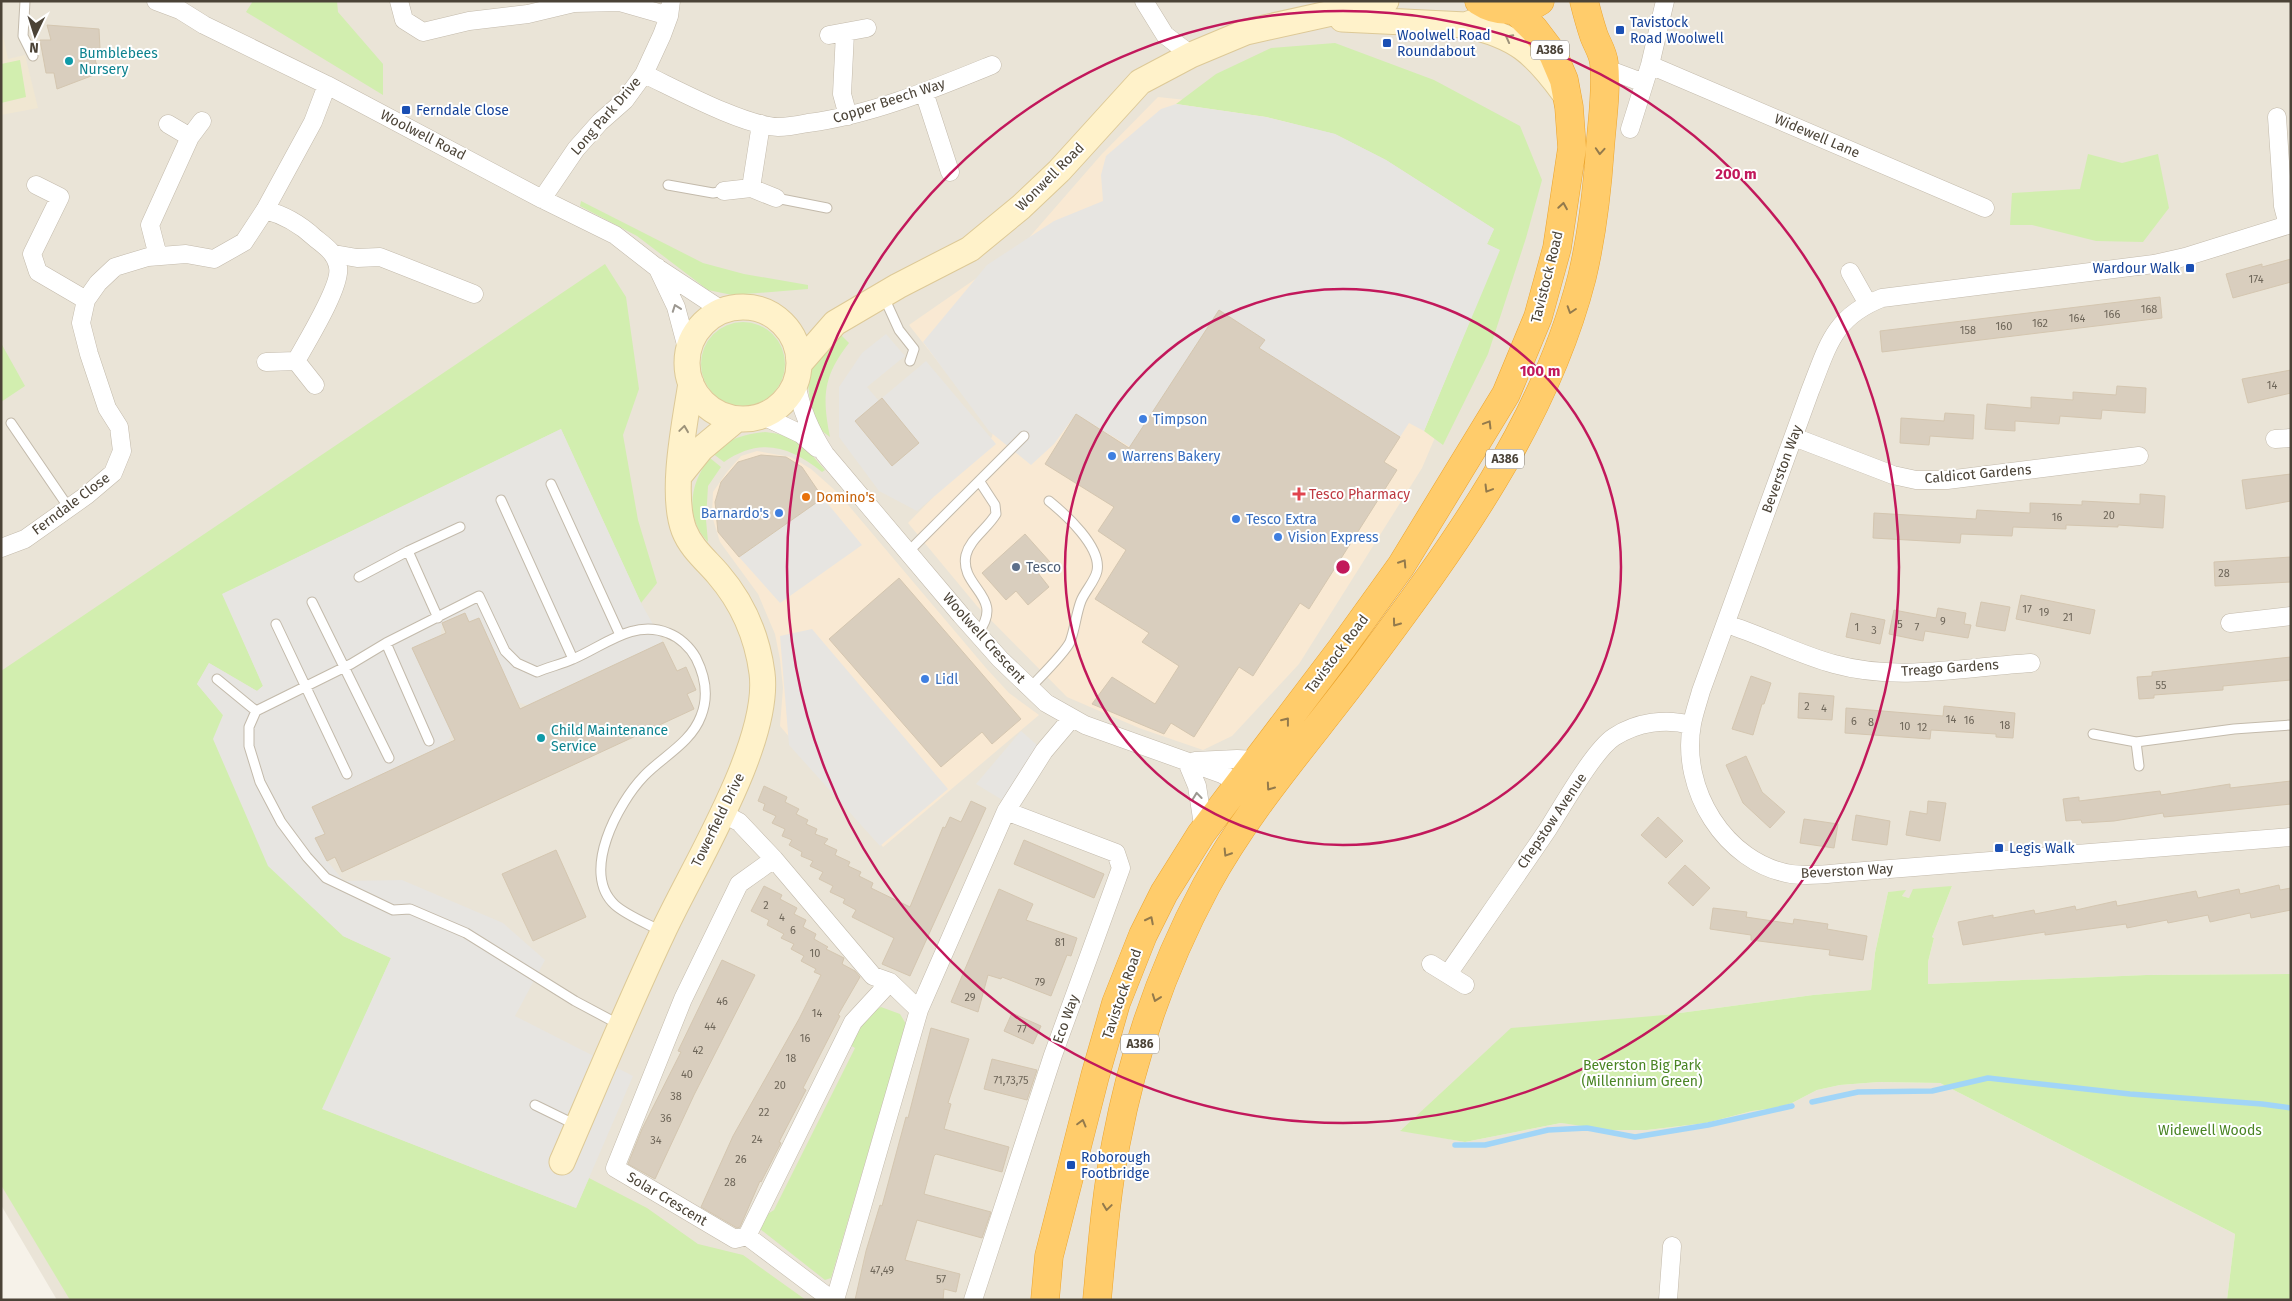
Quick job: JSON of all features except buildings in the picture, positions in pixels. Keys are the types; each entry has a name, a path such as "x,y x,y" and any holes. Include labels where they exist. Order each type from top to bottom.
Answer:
{"highway":[{"name":"Tavistock Road","path":"1097,1300 1115,1144 1135,1061 1146,1025 1178,942 1207,884 1272,784 1365,666 1435,570 1488,489 1530,414 1561,344 1582,279 1598,185 1604,64 1584,1"},
{"name":"A386","path":"1600,1 1604,64"},
{"name":"Tavistock Road","path":"1045,1300 1049,1256 1071,1165 1116,1003 1147,927 1164,893 1204,831 1342,648 1401,566 1506,394 1538,317 1557,248 1572,148 1564,80 1553,54 1534,29 1509,6"}],"street":[{"name":"Woolwell Road","path":"156,1 180,10 204,25 327,85 542,199 615,235 656,267 723,311"},
{"path":"398,1 404,20 423,32 469,21 528,14 574,3 620,2 670,9"},
{"path":"1144,1 1165,35 1192,55"},
{"name":"Wonwell Road","path":"798,373 835,323 891,290 970,249 1021,207 1059,171 1140,82 1192,55 1246,32 1386,1"},
{"path":"1630,129 1650,65 1665,1"},
{"name":"Wonwell Road","path":"1312,17 1466,25 1509,6"},
{"name":"Long Park Drive","path":"542,199 576,150 600,122 625,100 644,74 670,9"},
{"path":"1466,25 1506,36 1526,48 1547,69 1567,97"},
{"path":"848,116 842,94 837,34 866,28"},
{"path":"1604,64 1644,83"},
{"name":"Copper Beech Way","path":"644,74 708,103 761,124 778,127 836,120 924,92 992,65"},
{"name":"Widewell Lane","path":"1650,65 1984,208"},
{"name":"Ferndale Close","path":"1,548 25,539 69,508 113,473 122,452 119,427 108,408 89,354 81,323 86,300 98,283 115,267 148,257 158,256 186,254 214,259 244,242 265,210 313,122 327,85"},
{"path":"924,92 950,172"},
{"name":"Beverston Way","path":"2276,117 2283,206 2289,224 2185,257 2154,264 1882,298 1868,304 1844,320 1834,333 1810,391 1701,692 1692,725 1690,749 1692,769 1705,808 1715,824 1731,843 1752,859 1771,868 1791,874 1852,872 2291,837"},
{"path":"158,256 150,225 190,137 202,122"},
{"path":"168,124 190,137"},
{"path":"751,188 761,124"},
{"path":"36,185 60,196 32,254 38,272 86,300"},
{"path":"724,192 751,188 776,198"},
{"path":"265,210 283,215 303,226 334,254 339,268 331,296 296,361"},
{"path":"334,254 357,258 380,257 474,294"},
{"name":"Woolwell Road","path":"656,267 676,307 688,352"},
{"path":"1850,272 1868,304"},
{"path":"740,307 756,308 779,319 794,339 798,373 785,401 775,410 763,416 737,419 722,415 709,408 698,396 691,383 687,368 688,352 692,339 710,317 723,311 740,307"},
{"path":"266,362 296,361"},
{"path":"296,361 315,385"},
{"name":"Woolwell Crescent","path":"798,373 800,404 809,429 825,454 978,633 1046,703 1071,719 1187,762 1237,759 1256,760"},
{"name":"Towerfield Drive","path":"562,1162 620,1025 750,751 761,707 762,675 755,638 746,614 732,591 696,550 684,530 680,511 680,475 691,383"},
{"name":"Woolwell Crescent","path":"763,416 801,434 825,454"},
{"path":"680,475 701,449 737,419"},
{"name":"Caldicot Gardens","path":"1794,437 1893,475 1916,480 1947,480 2139,456"},
{"path":"2230,623 2291,616"},
{"name":"Treago Gardens","path":"1726,624 1833,664 1873,671 1929,672 2031,663"},
{"path":"890,982 854,1022 747,1236 833,1300 919,1010 1006,811 1044,751 1071,719"},
{"name":"Chepstow Avenue","path":"1448,974 1547,831 1589,765 1613,737 1634,727 1655,722 1680,722 1692,725"},
{"path":"1187,762 1239,783 1253,812"},
{"path":"1187,762 1197,786 1204,831"},
{"name":"Eco Way","path":"973,1300 1053,1055 1121,868 1116,853 1006,811"},
{"path":"722,813 739,822 774,859 873,976 890,982 919,1010"},
{"name":"Solar Crescent","path":"747,1236 735,1239 615,1168 683,999 739,884 774,859"},
{"path":"1431,964 1465,984"},
{"path":"1668,1300 1672,1246"}],"lane":[{"path":"25,1 23,36 34,56"},
{"path":"668,185 713,193 724,192"},
{"path":"776,198 827,208"},
{"path":"891,290 899,330 914,349 910,361"},
{"path":"10,423 69,508"},
{"path":"908,552 1024,436"},
{"path":"978,633 986,622 986,603 973,584 966,556 972,542 983,532 996,514 995,505 980,482"},
{"path":"551,484 620,635"},
{"path":"501,500 573,659"},
{"path":"1030,688 1069,643 1082,601 1097,573 1098,565 1094,554 1076,526 1049,501"},
{"path":"359,577 408,551 460,527"},
{"path":"408,551 438,618"},
{"path":"620,1025 575,1001 466,933 410,910 393,910 326,878 307,857 281,822 260,782 249,746 249,727 256,711 343,668 386,643 479,596 505,651 518,663 538,672 573,659 620,635 640,628 660,629 676,636 693,653 703,672 706,694 701,717 685,740 643,777 612,822 602,852 600,873 603,889 615,905 663,932"},
{"path":"312,602 389,758"},
{"path":"276,624 347,774"},
{"path":"386,643 429,742"},
{"path":"217,679 256,711"},
{"path":"2093,734 2136,742 2234,729 2291,725"},
{"path":"2136,742 2139,766"},
{"path":"535,1105 578,1126"}],"shaded area":[{"path":"1,1 2291,1 2291,974 2146,975 1928,984 1928,962 1934,938 1932,937 1952,886 1909,898 1902,896 1905,891 1888,892 1875,953 1871,990 1813,995 1665,1015 1400,1130 1465,1142 1561,1123 1647,1130 1706,1123 1752,1111 1776,1108 1792,1103 1817,1090 1840,1085 1879,1082 1940,1083 2235,1234 2227,1300 57,1300 1,1205"},
{"path":"1,26 8,59 25,55 38,108 1,115"},
{"path":"1158,97 1279,110 1483,325 1422,468 1299,664 1232,736 1203,750 1139,728 1067,697 977,606 908,523 992,437 993,432 909,325 1020,248 1101,155"},
{"path":"1176,104 1266,117 1335,134 1386,160 1494,229 1487,244 1500,250 1424,431 1409,423 1400,437 1259,348 1264,340 1219,310 1130,447 1076,414 1054,444 1031,465 989,431 923,342 987,265 1054,221 1103,201 1101,175 1106,156 1161,109"},
{"path":"886,334 905,356 867,387 879,401 855,421 892,465 919,443 882,398 926,361 996,444 917,511 879,491 839,437 839,387 862,353"},
{"path":"561,429 641,603 663,642 527,705 517,702 479,618 469,622 465,613 442,623 441,635 452,733 448,743 312,807 325,834 316,839 327,861 344,881 402,880 503,923 545,960 515,1016 633,1076 576,1208 322,1109 391,958 343,936 268,866 213,739 223,715 197,684 209,663 257,691 263,686 222,594"},
{"path":"757,451 791,457 811,469 838,493 986,668 1009,693 1039,715 883,847 780,726 783,688 775,634 758,594 720,542 712,516 713,492 741,456"},
{"path":"823,498 862,545 780,603 739,557"},
{"path":"812,629 948,789 880,846 789,745 780,636"},
{"path":"1021,731 1044,751 1009,804 976,784"}],"green space":[{"path":"253,1 337,1 338,12 383,64 383,95 246,12"},
{"path":"1335,43 1434,80 1520,126 1542,180 1526,238 1488,354 1443,445 1424,431 1499,250 1487,244 1494,229 1386,160 1335,134 1266,117 1176,104 1216,74 1271,48"},
{"path":"20,60 26,97 1,103 1,64"},
{"path":"2088,154 2122,163 2158,154 2169,208 2143,242 2096,241 2032,225 2010,225 2012,193 2080,189"},
{"path":"581,201 703,263 744,274 808,285 808,289 732,295 708,290 637,236 580,206"},
{"path":"605,264 626,297 639,389 623,435 638,520 657,583 641,603 561,429 223,594 263,686 257,691 209,663 197,684 223,715 343,936 391,958 323,1109 576,1208 589,1178 647,1208 698,1244 743,1255 806,1300 70,1300 1,1185 1,671"},
{"path":"743,322 759,325 773,334 782,348 785,364 782,380 773,394 759,403 743,406 727,403 713,394 704,380 701,364 704,348 713,334 727,325"},
{"path":"840,334 849,343 840,355 829,377 826,410 830,437 822,431 811,414 808,383 814,361"},
{"path":"1,343 25,386 1,402"},
{"path":"765,432 793,439 806,449 825,470 822,472 798,456 774,448 750,449 724,462 712,453 724,444 737,438"},
{"path":"710,458 721,467 708,486 706,520 708,542 695,522 692,500 698,478"},
{"name":"Beverston Big Park (Millennium Green)","path":"1952,886 1932,937 1934,938 1928,962 1928,984 2146,975 2291,974 2291,1300 2227,1300 2235,1234 1940,1083 1879,1082 1840,1085 1817,1090 1792,1103 1776,1108 1752,1111 1706,1123 1647,1130 1611,1130 1561,1123 1465,1142 1400,1131 1511,1028 1665,1015 1813,995 1871,990 1875,953 1888,892 1906,890 1902,896 1909,898 1913,889"},
{"path":"881,1007 900,1014 906,1024 831,1278 825,1280 760,1229 766,1215 774,1210 855,1048 850,1045 869,1014"}],"waterway":[{"path":"1812,1102 1858,1092 1932,1091 1988,1078 2130,1094 2291,1108"},
{"path":"1455,1145 1485,1145 1548,1130 1587,1128 1635,1137 1708,1125 1792,1106"}],"place":[{"name":"Tavistock Road Woolwell","path":"1620,30"},
{"name":"Woolwell Road Roundabout","path":"1387,43"},
{"name":"Bumblebees Nursery","path":"69,61"},
{"name":"Ferndale Close","path":"406,110"},
{"name":"Wardour Walk","path":"2190,268"},
{"name":"Timpson","path":"1143,419"},
{"name":"Warrens Bakery","path":"1112,456"},
{"name":"Tesco Pharmacy","path":"1299,494"},
{"name":"Domino's","path":"806,497"},
{"name":"Barnardo's","path":"779,513"},
{"name":"Tesco Extra","path":"1236,519"},
{"name":"Vision Express","path":"1278,537"},
{"name":"Tesco","path":"1016,567"},
{"name":"Lidl","path":"925,679"},
{"name":"Child Maintenance Service","path":"541,738"},
{"name":"Legis Walk","path":"1999,848"},
{"name":"Roborough Footbridge","path":"1071,1165"}],"park label":[{"name":"Widewell Woods","path":"2210,1130"}]}
